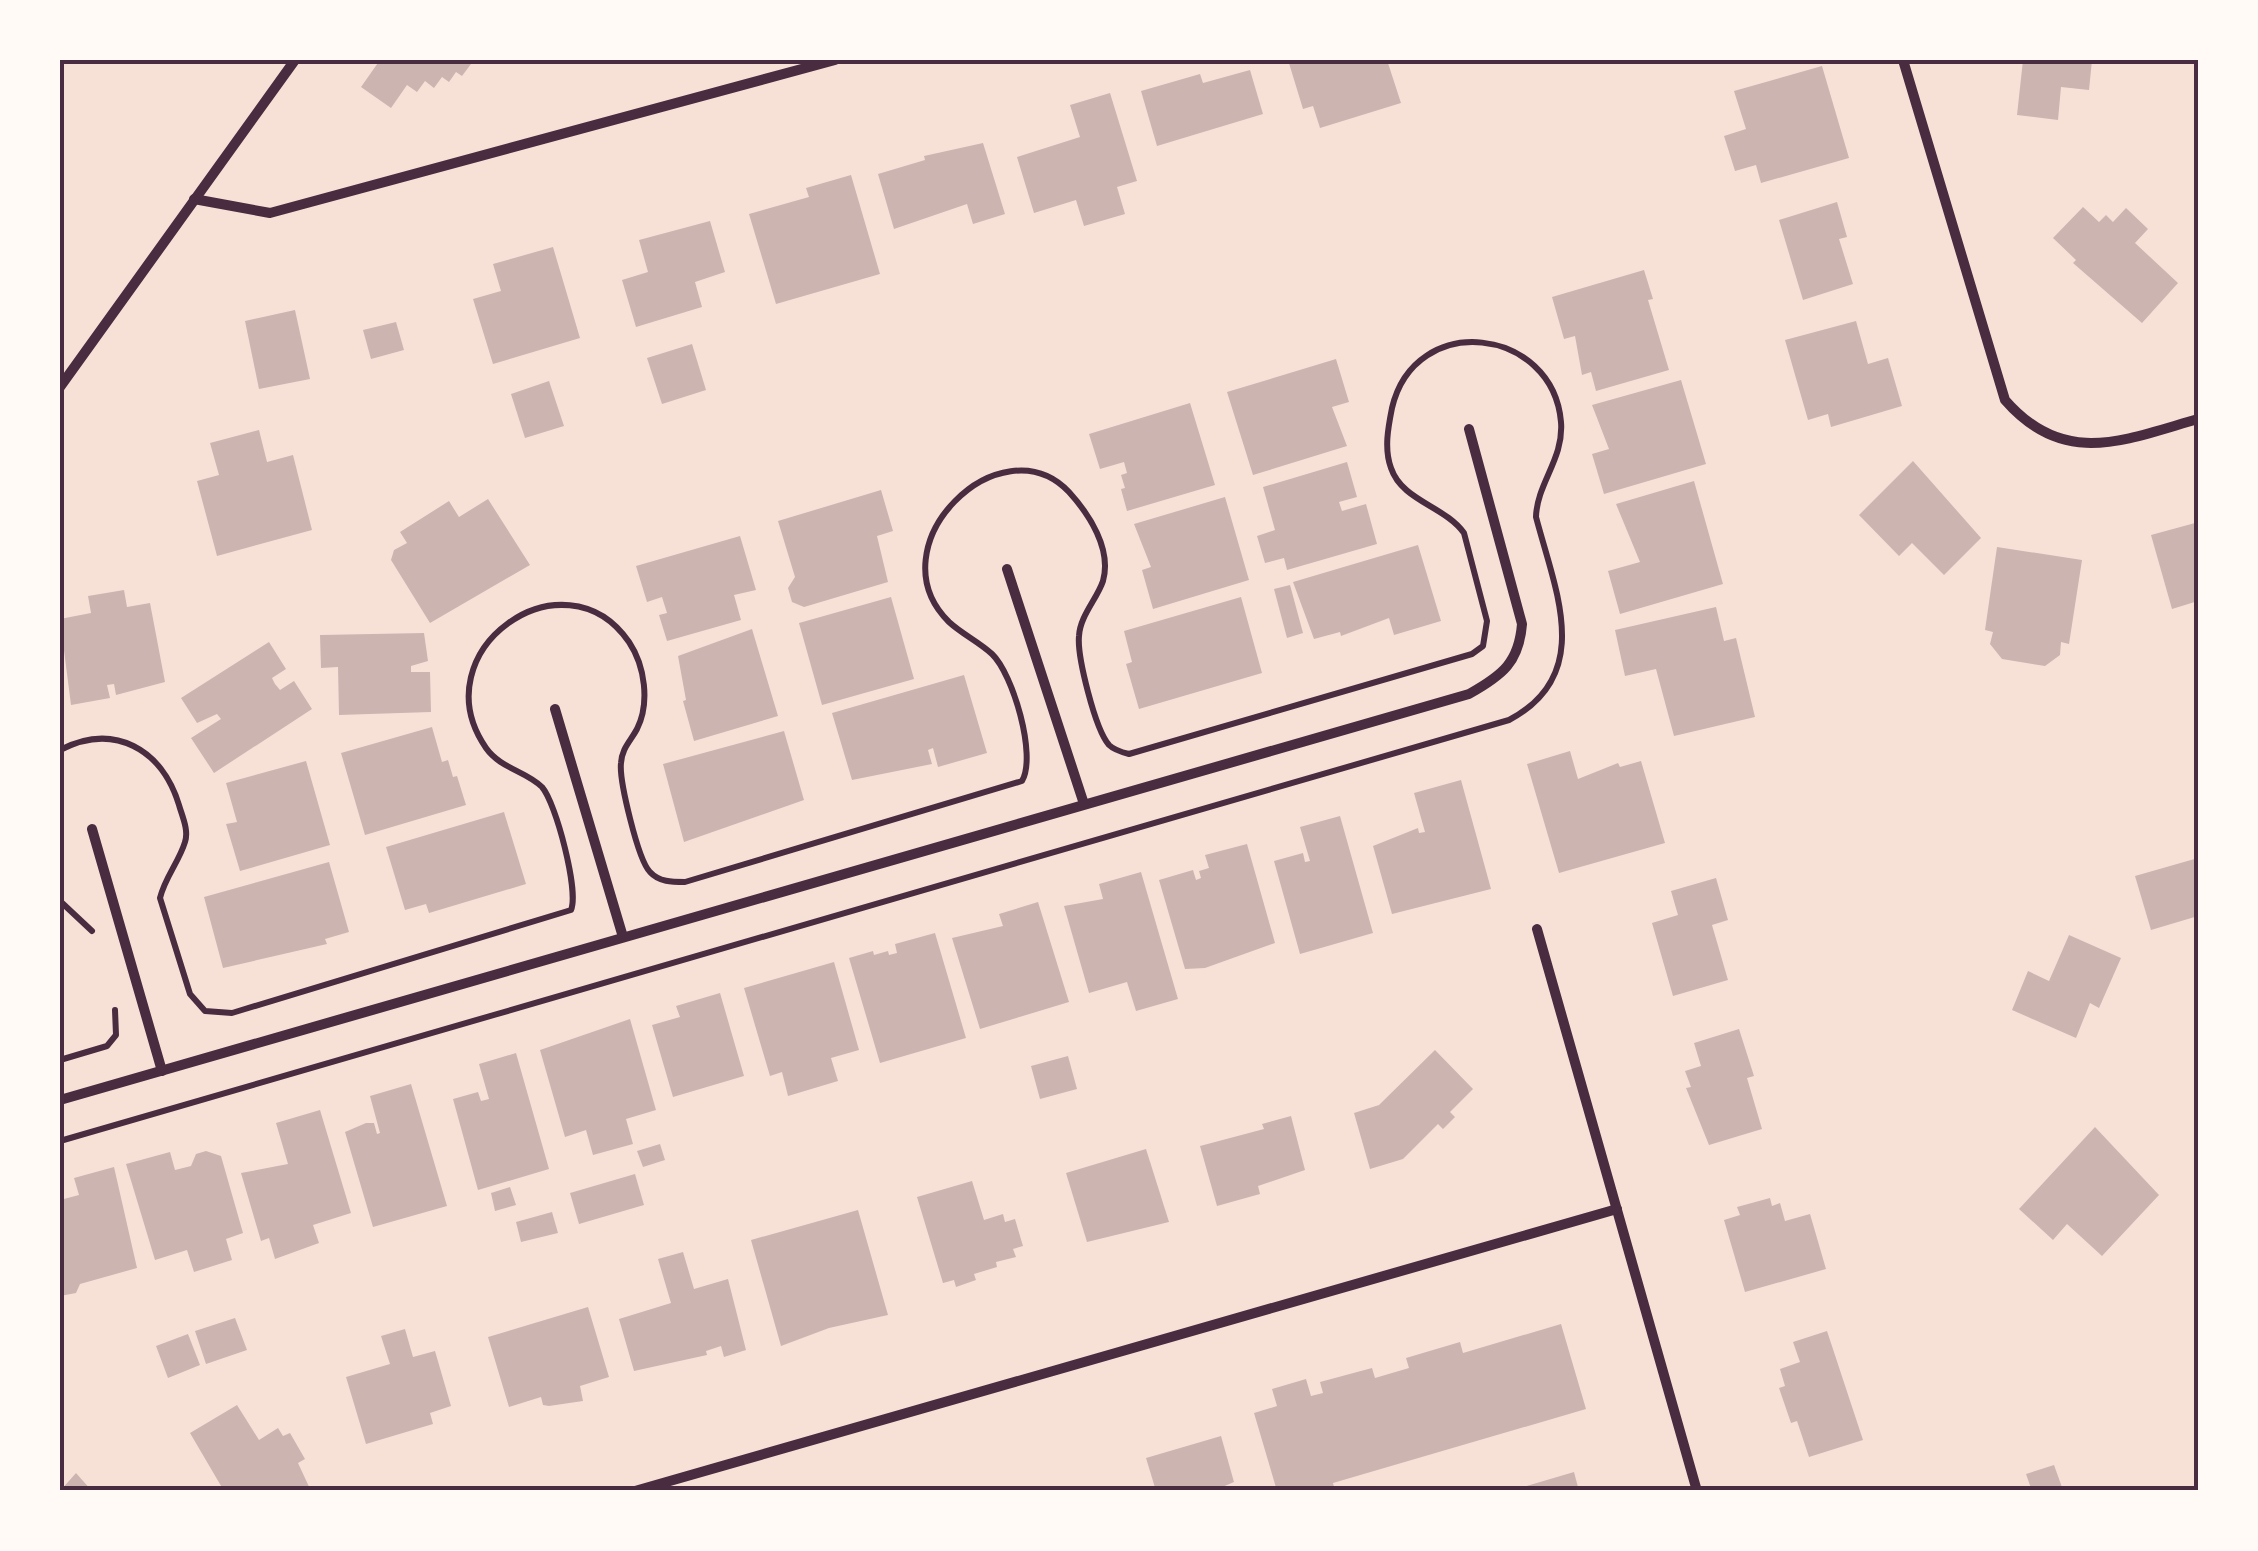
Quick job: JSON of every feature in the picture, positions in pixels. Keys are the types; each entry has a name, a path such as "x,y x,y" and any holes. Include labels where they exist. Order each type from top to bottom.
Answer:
{"street":[{"path":"60,387 295,60"},
{"path":"194,199 270,213 835,60"},
{"path":"1903,60 1993,374 2005,400 2041,432 2058,440 2102,443 2198,418"},
{"path":"60,1100 1469,694 1500,677 1519,653 1522,624 1470,429"},
{"path":"1008,569 1084,804"},
{"path":"555,710 623,937"},
{"path":"92,829 162,1071"},
{"path":"1537,930 1697,1491"},
{"path":"636,1491 1617,1209"}],"path":[{"path":"60,750 97,738 133,742 168,778 186,830 185,842 160,898 190,994 206,1011 232,1013 571,910 573,881 549,798 534,782 490,754 469,707 474,664 480,650 515,616 544,606 586,609 605,616 629,642 638,659 645,699 637,729 624,747 622,779 645,865 660,880 685,882 1022,781 1028,771 1028,747 1002,666 949,622 935,604 926,580 928,540 954,499 970,487 1009,472 1052,477 1086,512 1098,532 1104,578 1079,630 1078,648 1100,730 1110,746 1128,754 1472,654 1482,646 1488,622 1464,534 1456,522 1401,486 1389,462 1388,426 1396,388 1413,363 1466,341 1488,341 1513,350 1547,385 1561,421 1558,458 1536,504 1536,517 1564,644 1552,679 1539,698 1508,720 60,1141"},
{"path":"60,901 88,922 96,946"},
{"path":"60,1060 111,1042 117,1023 110,993"}],"building":[{"path":"380,60 474,60 462,76 456,72 449,82 442,77 434,88 425,81 417,92 407,85 391,108 361,87"},
{"path":"1288,60 1387,60 1401,103 1320,128 1313,106 1303,109"},
{"path":"2023,60 2092,60 2089,90 2061,87 2058,120 2017,115"},
{"path":"1822,66 1849,158 1761,183 1756,165 1735,171 1724,136 1746,129 1734,91"},
{"path":"1250,70 1263,114 1157,146 1141,91 1200,74 1203,83"},
{"path":"1110,93 1137,181 1117,187 1125,214 1084,226 1076,200 1034,213 1017,157 1080,137 1070,105"},
{"path":"983,143 1005,214 973,224 967,204 894,229 878,174 925,160 924,156"},
{"path":"851,175 880,274 776,304 749,214 809,197 806,188"},
{"path":"1837,202 1847,237 1839,239 1853,284 1803,300 1779,220"},
{"path":"2083,207 2099,222 2106,215 2113,222 2126,208 2148,229 2135,243 2178,283 2142,323 2073,263 2076,260 2053,238"},
{"path":"710,221 725,272 695,282 702,307 636,327 622,280 648,272 639,240"},
{"path":"553,247 580,338 493,364 473,299 501,291 493,264"},
{"path":"1644,270 1653,299 1648,300 1669,370 1596,391 1591,372 1582,375 1575,336 1564,339 1552,297"},
{"path":"295,310 310,379 259,389 245,321"},
{"path":"1856,321 1868,364 1888,358 1902,406 1831,427 1828,414 1808,420 1785,340"},
{"path":"396,322 404,350 371,359 363,330"},
{"path":"692,344 706,390 662,404 647,358"},
{"path":"1336,359 1349,402 1332,407 1347,446 1253,475 1227,392"},
{"path":"1681,380 1706,464 1604,494 1592,454 1609,449 1592,405"},
{"path":"549,381 564,426 525,438 511,394"},
{"path":"1190,403 1215,485 1127,511 1121,489 1125,488 1121,475 1127,473 1124,462 1100,469 1089,434"},
{"path":"259,430 267,462 293,455 312,530 217,556 197,481 219,475 210,443"},
{"path":"1913,461 1981,538 1944,575 1912,543 1899,556 1859,515"},
{"path":"1347,462 1357,497 1339,502 1342,511 1366,504 1377,544 1287,570 1284,558 1265,563 1257,536 1275,530 1263,487"},
{"path":"1694,481 1723,584 1620,614 1608,571 1640,562 1616,504"},
{"path":"881,490 893,531 877,536 888,582 804,607 792,602 788,588 795,577 778,521"},
{"path":"1225,497 1249,580 1153,609 1142,570 1151,567 1134,524"},
{"path":"488,499 530,565 430,623 391,560 394,550 407,543 400,532 449,501 459,517"},
{"path":"2195,523 2198,601 2172,609 2151,535"},
{"path":"740,536 756,590 734,595 741,620 667,641 659,615 667,613 662,597 647,602 636,566"},
{"path":"1418,545 1441,621 1394,635 1389,618 1341,636 1340,632 1314,639 1293,582"},
{"path":"1997,547 2082,560 2069,644 2061,642 2060,655 2045,666 2002,659 1990,644 1993,632 1985,630"},
{"path":"1290,585 1303,633 1287,638 1274,589"},
{"path":"124,590 127,607 150,603 165,682 116,695 114,684 107,685 110,698 71,705 60,619 91,613 88,596"},
{"path":"891,597 914,679 822,705 799,623"},
{"path":"1241,597 1262,673 1139,709 1126,664 1132,662 1124,631"},
{"path":"1716,607 1724,641 1736,638 1755,717 1674,736 1656,669 1625,676 1615,630"},
{"path":"752,629 778,716 694,741 683,701 686,700 678,656"},
{"path":"424,633 428,661 411,666 411,672 430,672 431,712 339,715 338,667 321,668 320,635"},
{"path":"269,642 286,669 272,678 275,684 280,690 294,681 312,709 214,773 191,738 221,719 217,714 197,723 181,698"},
{"path":"964,675 987,753 938,767 933,748 928,750 932,764 852,780 832,713"},
{"path":"432,727 442,762 448,760 453,777 457,776 466,805 365,835 341,753"},
{"path":"784,731 804,800 684,842 663,764"},
{"path":"1570,751 1578,779 1618,763 1620,767 1641,761 1665,843 1559,873 1527,764"},
{"path":"306,761 330,845 240,871 226,824 237,822 226,783"},
{"path":"1461,780 1491,889 1392,914 1373,846 1418,828 1419,833 1425,832 1414,793"},
{"path":"504,812 526,884 429,913 426,904 405,910 386,847"},
{"path":"1340,816 1373,933 1300,954 1274,861 1303,853 1305,862 1310,861 1300,827"},
{"path":"1247,844 1275,943 1205,968 1185,969 1159,880 1193,870 1196,880 1201,878 1199,871 1209,868 1205,855"},
{"path":"2198,858 2198,916 2151,930 2135,876"},
{"path":"329,862 349,932 325,939 327,944 223,968 204,897"},
{"path":"1141,872 1178,999 1136,1011 1127,982 1089,993 1064,906 1103,899 1099,884"},
{"path":"1716,878 1728,920 1712,925 1728,980 1673,996 1652,923 1678,915 1671,891"},
{"path":"1038,902 1069,1002 980,1029 952,938 1003,926 999,914"},
{"path":"935,933 966,1038 880,1063 849,958 873,951 874,955 897,953 895,944"},
{"path":"2069,935 2121,958 2099,1008 2090,1003 2076,1038 2012,1010 2028,971 2049,981"},
{"path":"834,962 859,1050 831,1058 838,1081 788,1096 782,1072 770,1076 744,988"},
{"path":"720,993 744,1076 673,1097 652,1025 680,1017 676,1006"},
{"path":"630,1019 656,1110 626,1119 633,1144 593,1155 586,1130 565,1137 540,1050"},
{"path":"1739,1029 1754,1076 1747,1078 1762,1129 1709,1145 1686,1088 1691,1087 1685,1071 1701,1066 1694,1043"},
{"path":"1435,1050 1473,1089 1450,1112 1455,1117 1443,1129 1438,1124 1403,1159 1370,1169 1354,1113 1379,1105"},
{"path":"516,1053 549,1169 478,1190 453,1099 478,1092 481,1101 489,1099 479,1064"},
{"path":"1068,1056 1077,1089 1040,1099 1031,1066"},
{"path":"411,1084 447,1206 373,1227 345,1132 374,1123 377,1134 380,1133 370,1096"},
{"path":"320,1110 351,1213 313,1225 319,1243 275,1259 269,1238 261,1241 241,1173 288,1164 276,1123"},
{"path":"1291,1116 1305,1170 1258,1186 1260,1194 1217,1206 1200,1146 1264,1129 1262,1124"},
{"path":"2095,1127 2159,1195 2102,1256 2067,1224 2053,1240 2019,1209"},
{"path":"660,1144 665,1160 643,1167 637,1151"},
{"path":"1146,1149 1169,1222 1087,1242 1066,1173"},
{"path":"206,1151 221,1156 243,1233 226,1239 232,1260 194,1272 187,1250 155,1260 126,1164 170,1152 175,1170 191,1166 196,1154"},
{"path":"114,1167 137,1268 80,1284 76,1293 60,1296 60,1200 79,1195 74,1178"},
{"path":"635,1174 644,1205 579,1224 570,1193"},
{"path":"972,1181 984,1220 1003,1214 1005,1222 1015,1219 1023,1246 1013,1249 1016,1257 996,1262 997,1267 974,1274 976,1280 956,1287 954,1280 943,1283 917,1197"},
{"path":"510,1187 516,1205 495,1211 491,1193"},
{"path":"1770,1198 1772,1206 1780,1203 1785,1221 1810,1214 1826,1269 1745,1292 1724,1220 1740,1215 1737,1207"},
{"path":"858,1210 888,1315 829,1328 781,1346 751,1240"},
{"path":"552,1212 558,1233 521,1242 516,1222"},
{"path":"683,1252 694,1289 728,1279 746,1350 724,1357 721,1346 706,1351 707,1355 634,1371 619,1319 671,1303 658,1259"},
{"path":"588,1307 609,1377 580,1386 583,1401 549,1406 543,1405 541,1397 509,1407 488,1337"},
{"path":"235,1318 247,1350 206,1364 195,1331"},
{"path":"1561,1324 1586,1409 1333,1483 1335,1491 1277,1491 1254,1413 1277,1406 1272,1389 1306,1379 1311,1396 1323,1393 1320,1382 1372,1368 1375,1378 1409,1368 1406,1358 1460,1342 1463,1353"},
{"path":"405,1329 413,1357 435,1351 451,1406 430,1413 433,1424 366,1444 346,1377 390,1364 381,1336"},
{"path":"1827,1331 1863,1440 1809,1457 1797,1421 1791,1423 1779,1388 1785,1386 1780,1369 1800,1362 1793,1342"},
{"path":"188,1334 200,1365 168,1378 156,1346"},
{"path":"237,1405 259,1440 278,1428 283,1436 290,1433 305,1459 298,1463 311,1491 224,1491 190,1433"},
{"path":"1221,1436 1234,1482 1213,1491 1156,1491 1146,1458"},
{"path":"2054,1465 2063,1490 2032,1491 2026,1474"},
{"path":"1574,1472 1579,1491 1513,1491 1513,1490"},
{"path":"76,1473 92,1491 60,1491"}]}
